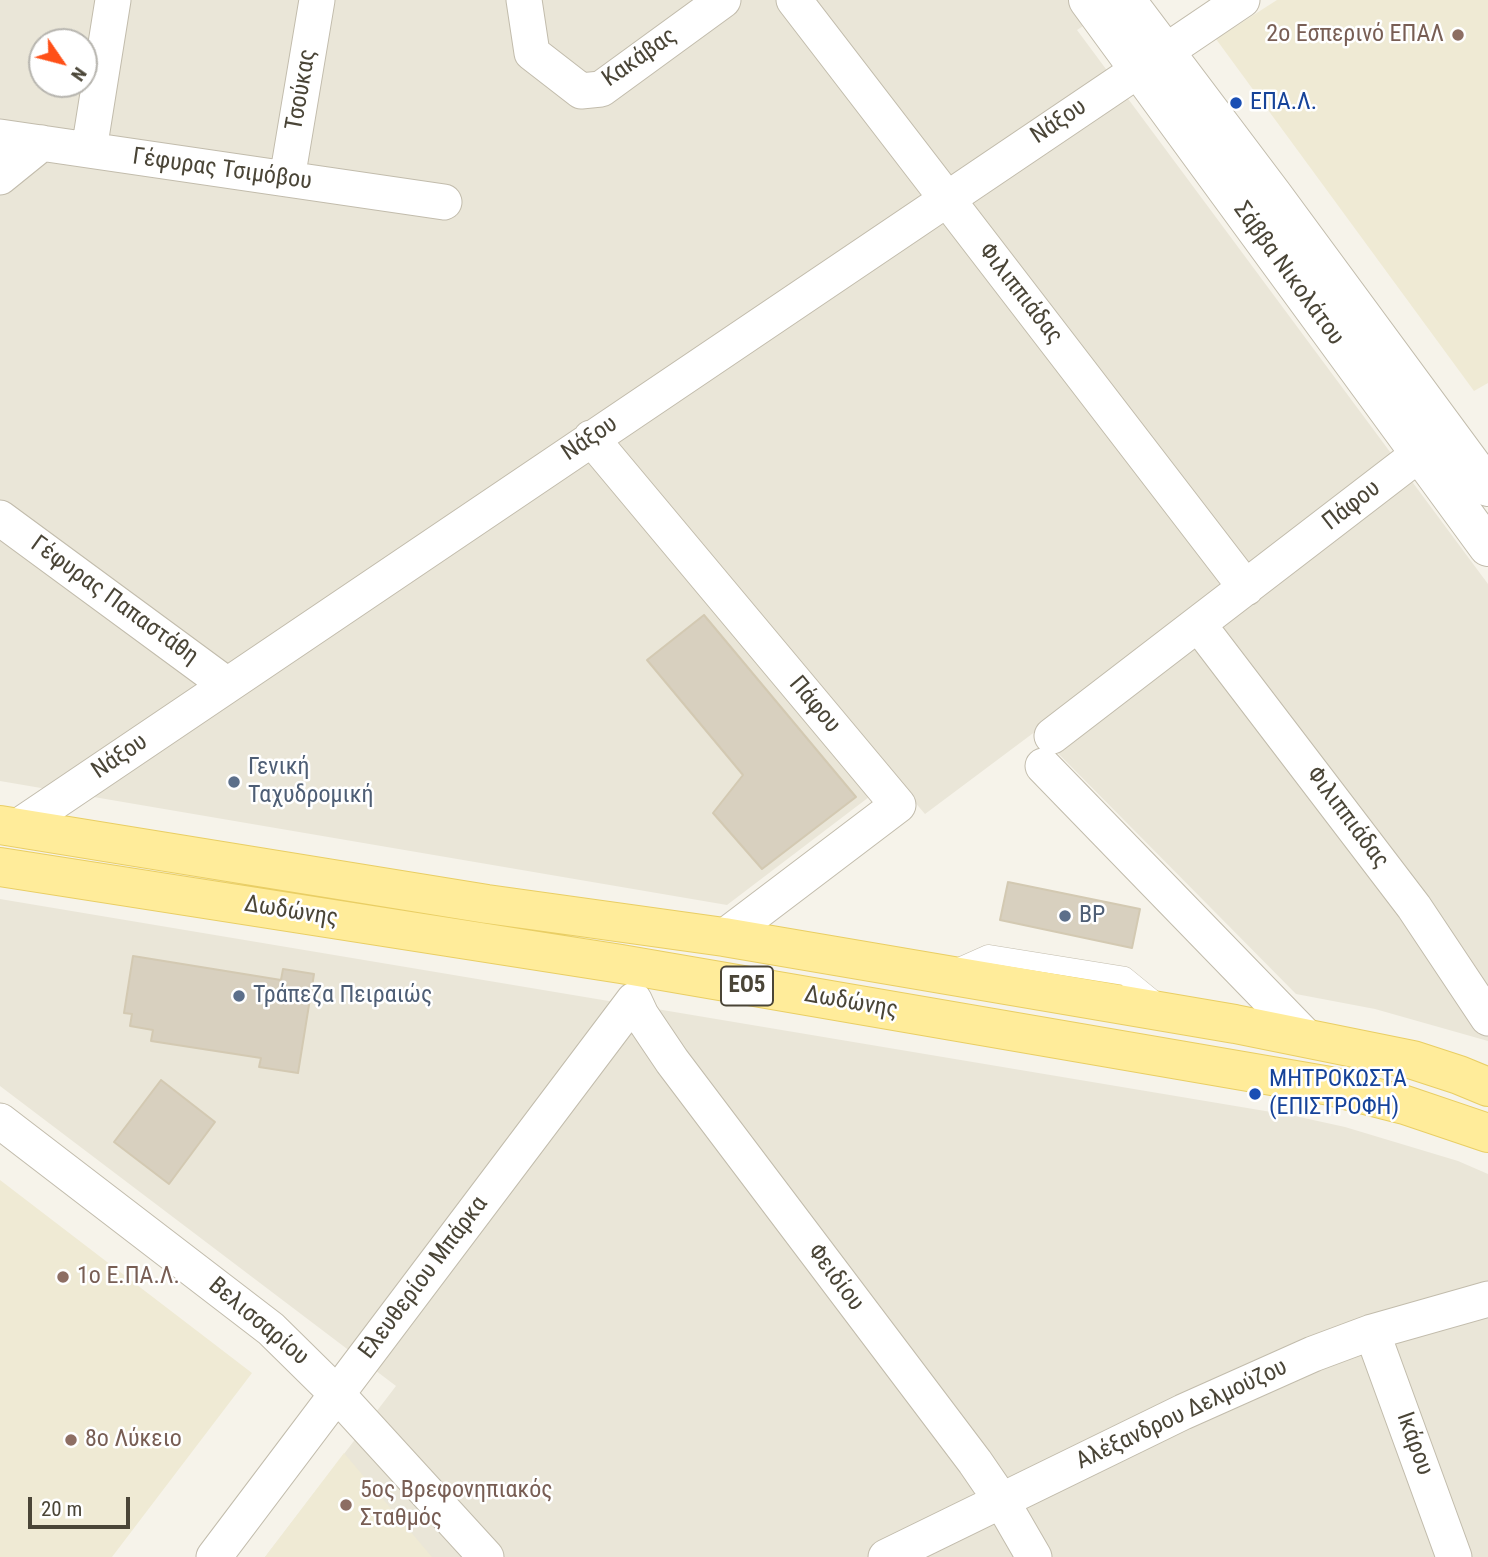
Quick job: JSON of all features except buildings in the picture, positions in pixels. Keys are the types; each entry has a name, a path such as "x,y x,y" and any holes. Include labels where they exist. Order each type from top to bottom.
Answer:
{"main road":[{"name":"Δωδώνης","path":"8,826 487,904 724,937 1172,1014 1413,1060 1488,1087"},
{"name":"Δωδώνης","path":"0,867 621,964 1351,1090 1488,1133"}],"street":[{"path":"89,150 113,0"},
{"name":"Τσούκας","path":"287,179 317,0"},
{"name":"Κακάβας","path":"524,0 532,53 581,91 601,89 723,0"},
{"name":"Φιλιππιάδας","path":"794,0 1246,588"},
{"name":"Σάββα Νικολάτου","path":"1088,0 1151,60 1273,195 1488,487"},
{"name":"Σάββα Νικολάτου","path":"1126,0 1151,60 1419,454 1488,547"},
{"name":"Νάξου","path":"8,826 228,685 1242,0"},
{"name":"Γέφυρας Τσιμόβου","path":"0,137 444,202"},
{"path":"0,177 42,143"},
{"name":"Πάφου","path":"591,438 898,805 724,937"},
{"name":"Πάφου","path":"1307,1038 1048,751 1198,624 1419,454"},
{"name":"Γέφυρας Παπαστάθη","path":"0,517 228,685"},
{"name":"Φιλιππιάδας","path":"1198,624 1406,896 1488,1017"},
{"name":"Φειδίου","path":"621,964 641,1015 672,1061 1002,1500 1034,1557"},
{"name":"Ελευθερίου Μπάρκα","path":"214,1557 634,1000 663,971"},
{"name":"Βελισσαρίου","path":"0,1121 271,1329 337,1394 486,1557"},
{"name":"Αλέξανδρου Δελμούζου","path":"886,1557 1195,1407 1314,1354 1372,1332 1488,1299"},
{"name":"Ικάρου","path":"1372,1332 1454,1557"}],"shaded area":[{"path":"0,0 1123,0 1077,30 1488,584 1488,1041 1375,1009 1296,994 1036,731 925,814 894,778 727,905 0,781"},
{"path":"1277,0 1488,0 1488,383 1474,391 1216,39"},
{"path":"0,899 1295,1116 1345,1127 1458,1161 1488,1174 1488,1557 265,1557 396,1386 0,1086"},
{"name":"1ο Ε.ΠΑ.Λ.","path":"0,1180 252,1373 112,1557 0,1557"},
{"name":"5ος Βρεφονηπιακός Σταθμός","path":"344,1453 432,1557 265,1557"}],"place":[{"name":"2ο Εσπερινό ΕΠΑΛ","path":"1458,35"},
{"name":"ΕΠΑ.Λ.","path":"1236,103"},
{"name":"Γενική Ταχυδρομική","path":"234,782"},
{"name":"BP","path":"1065,916"},
{"name":"Τράπεζα Πειραιώς","path":"239,996"},
{"name":"ΜΗΤΡΟΚΩΣΤΑ (ΕΠΙΣΤΡΟΦΗ)","path":"1255,1094"},
{"name":"1ο Ε.ΠΑ.Λ.","path":"63,1277"},
{"name":"8ο Λύκειο","path":"71,1440"},
{"name":"5ος Βρεφονηπιακός Σταθμός","path":"346,1505"}]}
